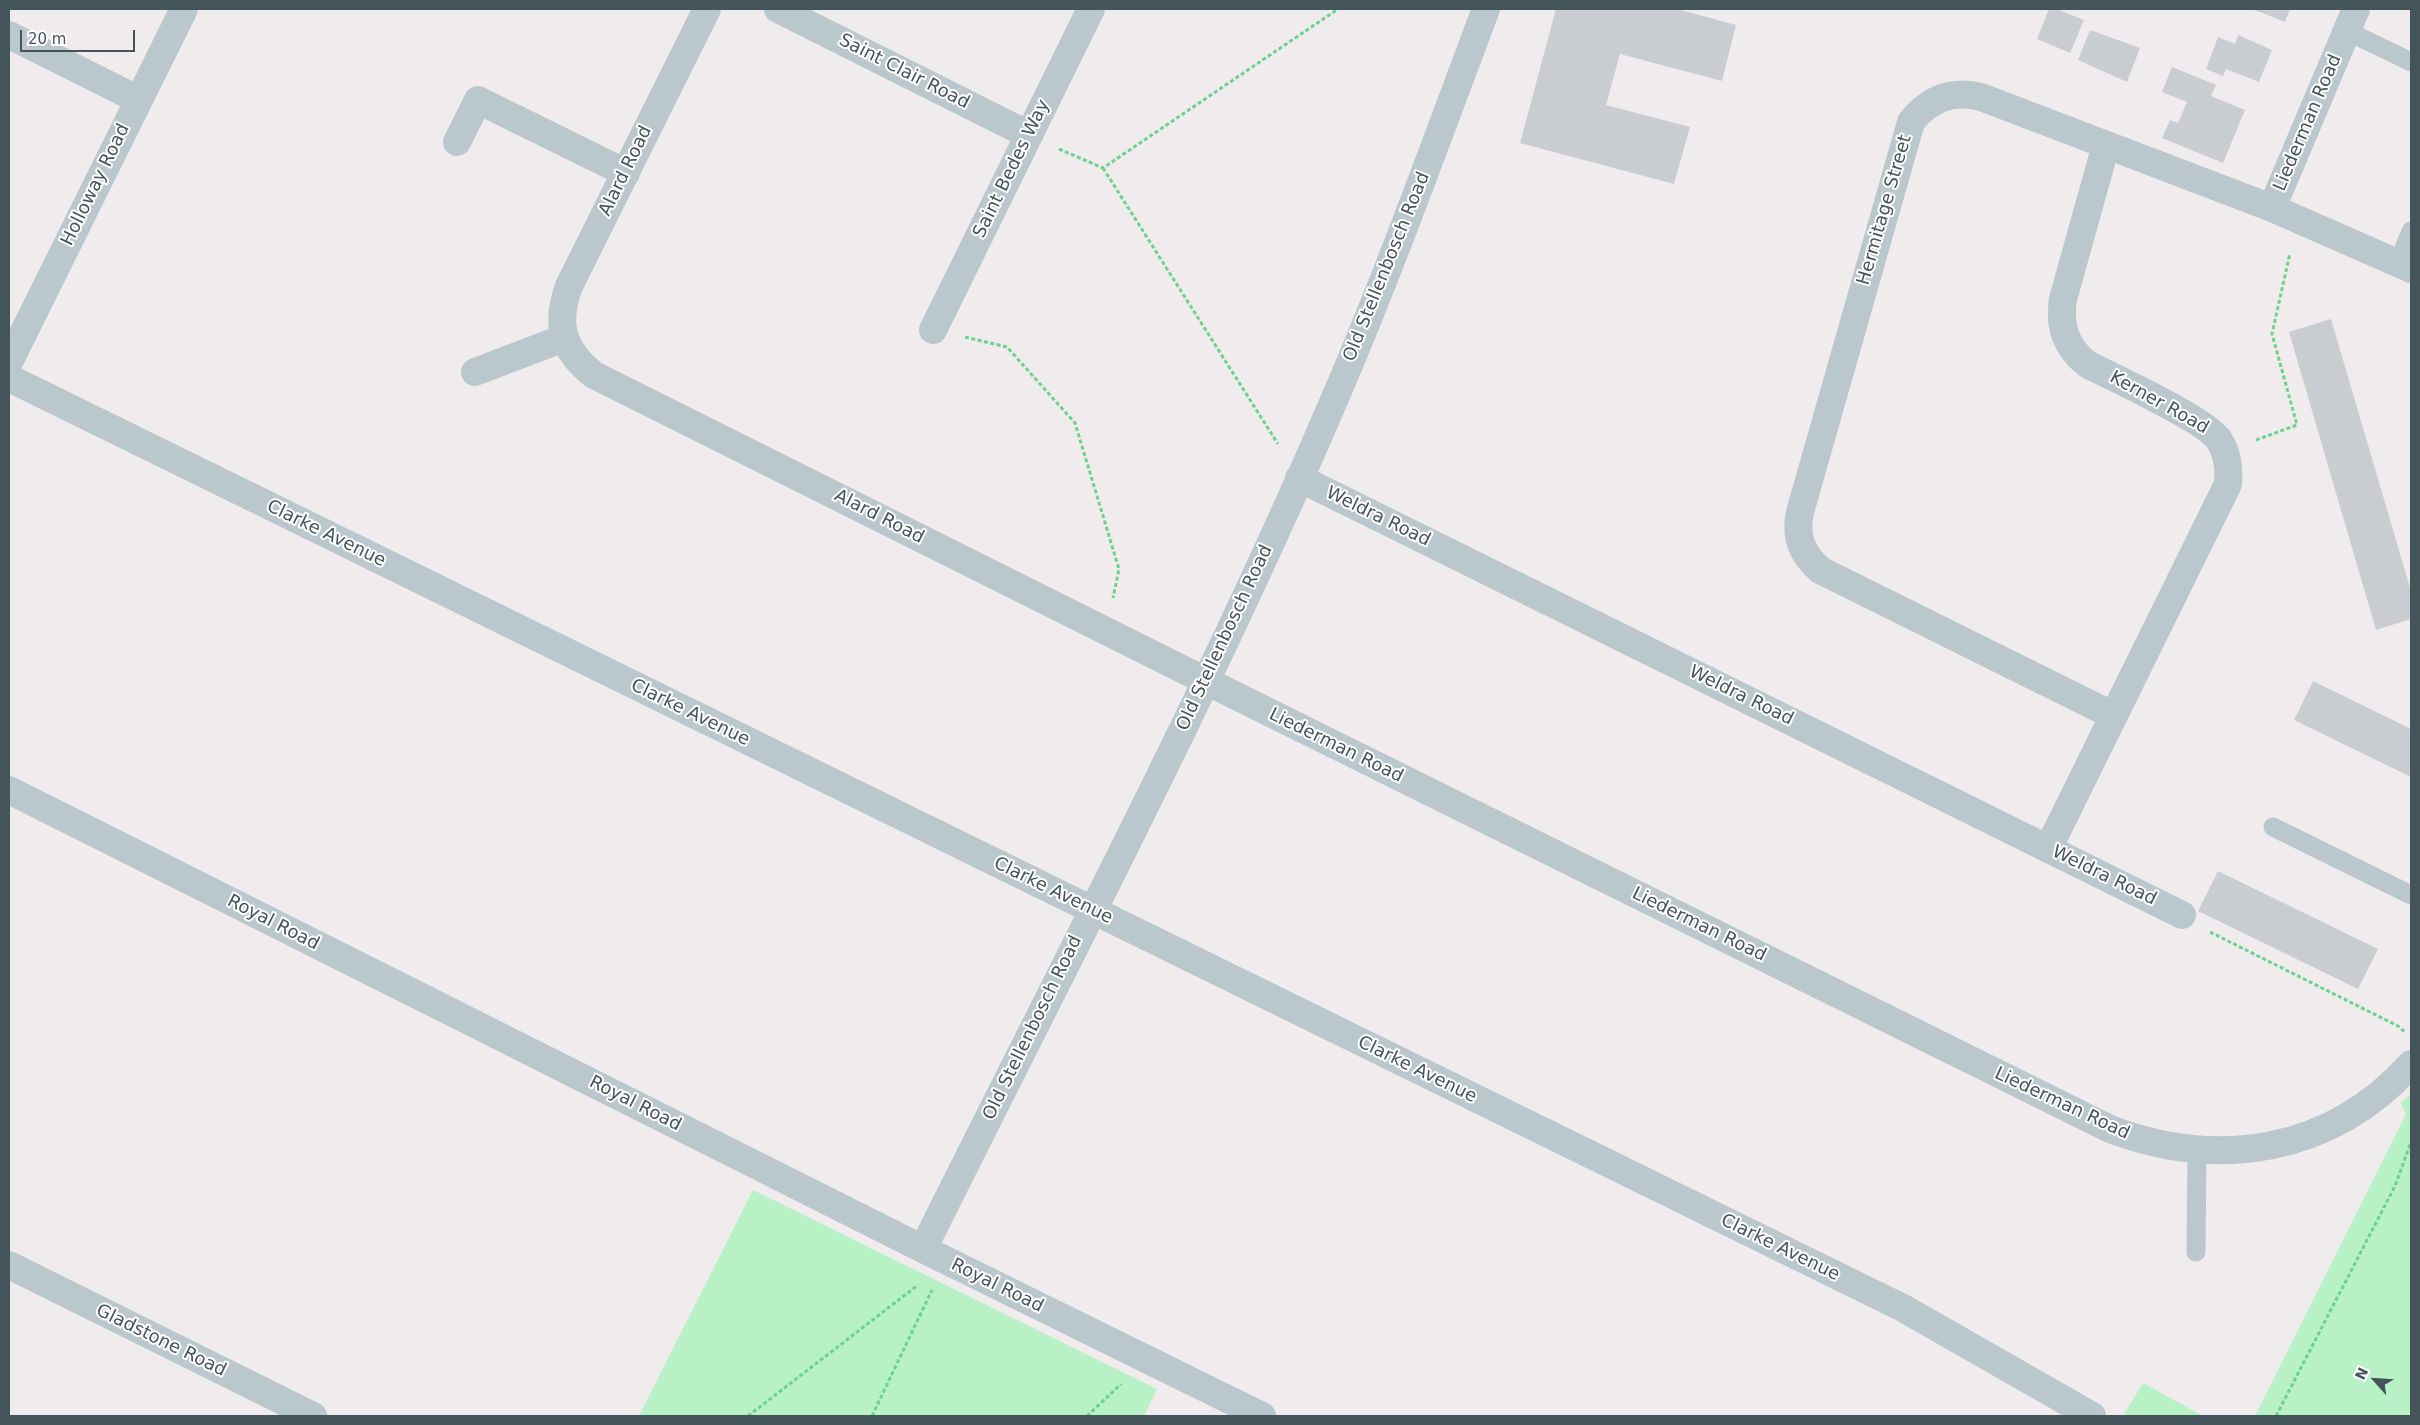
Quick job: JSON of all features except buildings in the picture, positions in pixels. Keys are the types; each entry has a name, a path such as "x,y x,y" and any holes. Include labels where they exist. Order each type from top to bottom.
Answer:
{"street":[{"name":"Holloway Road","path":"9,362 184,9"},
{"name":"Alard Road","path":"707,9 569,286 563,303 562,320 564,338 572,352 582,365 594,375 1206,682"},
{"name":"Saint Clair Road","path":"778,9 1029,135"},
{"name":"Saint Bedes Way","path":"933,330 1091,9"},
{"name":"Old Stellenbosch Road","path":"935,1264 1092,910 1206,682 1299,478 1390,264 1486,9"},
{"name":"Liederman Road","path":"2351,20 2272,208 2404,266"},
{"path":"9,35 139,100"},
{"name":"Hermitage Street","path":"2114,716 1820,570 1803,551 1798,539 1797,525 1800,512 1911,122 1921,109 1934,100 1949,94 1966,93 1981,97 2272,208"},
{"path":"457,142 478,100 626,173"},
{"name":"Kerner Road","path":"2048,849 2228,484 2229,467 2225,451 2219,439 2205,426 2087,364 2069,346 2064,334 2060,316 2063,299 2106,145"},
{"path":"475,372 564,338"},
{"name":"Clarke Avenue","path":"9,378 1903,1308 2092,1416"},
{"name":"Weldra Road","path":"1299,478 2182,915"},
{"name":"Liederman Road","path":"1206,682 2110,1129 2160,1145 2197,1151 2228,1151 2259,1148 2318,1131 2349,1116 2377,1096 2411,1064"},
{"name":"Royal Road","path":"9,790 935,1264 1139,1356 1262,1416"},
{"name":"Gladstone Road","path":"9,1265 313,1416"}],"lane":[{"path":"2351,20 2411,62"},
{"path":"2404,266 2411,231"},
{"path":"2273,826 2411,895"},
{"path":"2196,1252 2197,1151"}],"path":[{"path":"1103,168 1338,9"},
{"path":"1029,135 1103,168 1299,478"},
{"path":"2225,451 2297,425 2272,334 2289,256 2304,222"},
{"path":"933,330 1007,347 1075,423 1119,569 1106,631"},
{"path":"2182,915 2202,928 2398,1026 2411,1037"},
{"path":"2276,1416 2395,1186 2411,1142"},
{"path":"748,1416 921,1282 935,1264"},
{"path":"872,1416 935,1264"},
{"path":"1087,1416 1126,1378 1139,1356"}],"green space":[{"path":"2411,1093 2411,1416 2255,1416 2406,1114 2401,1103"},
{"path":"753,1190 1157,1389 1144,1416 639,1416"},
{"path":"2143,1383 2203,1416 2123,1416"}]}
